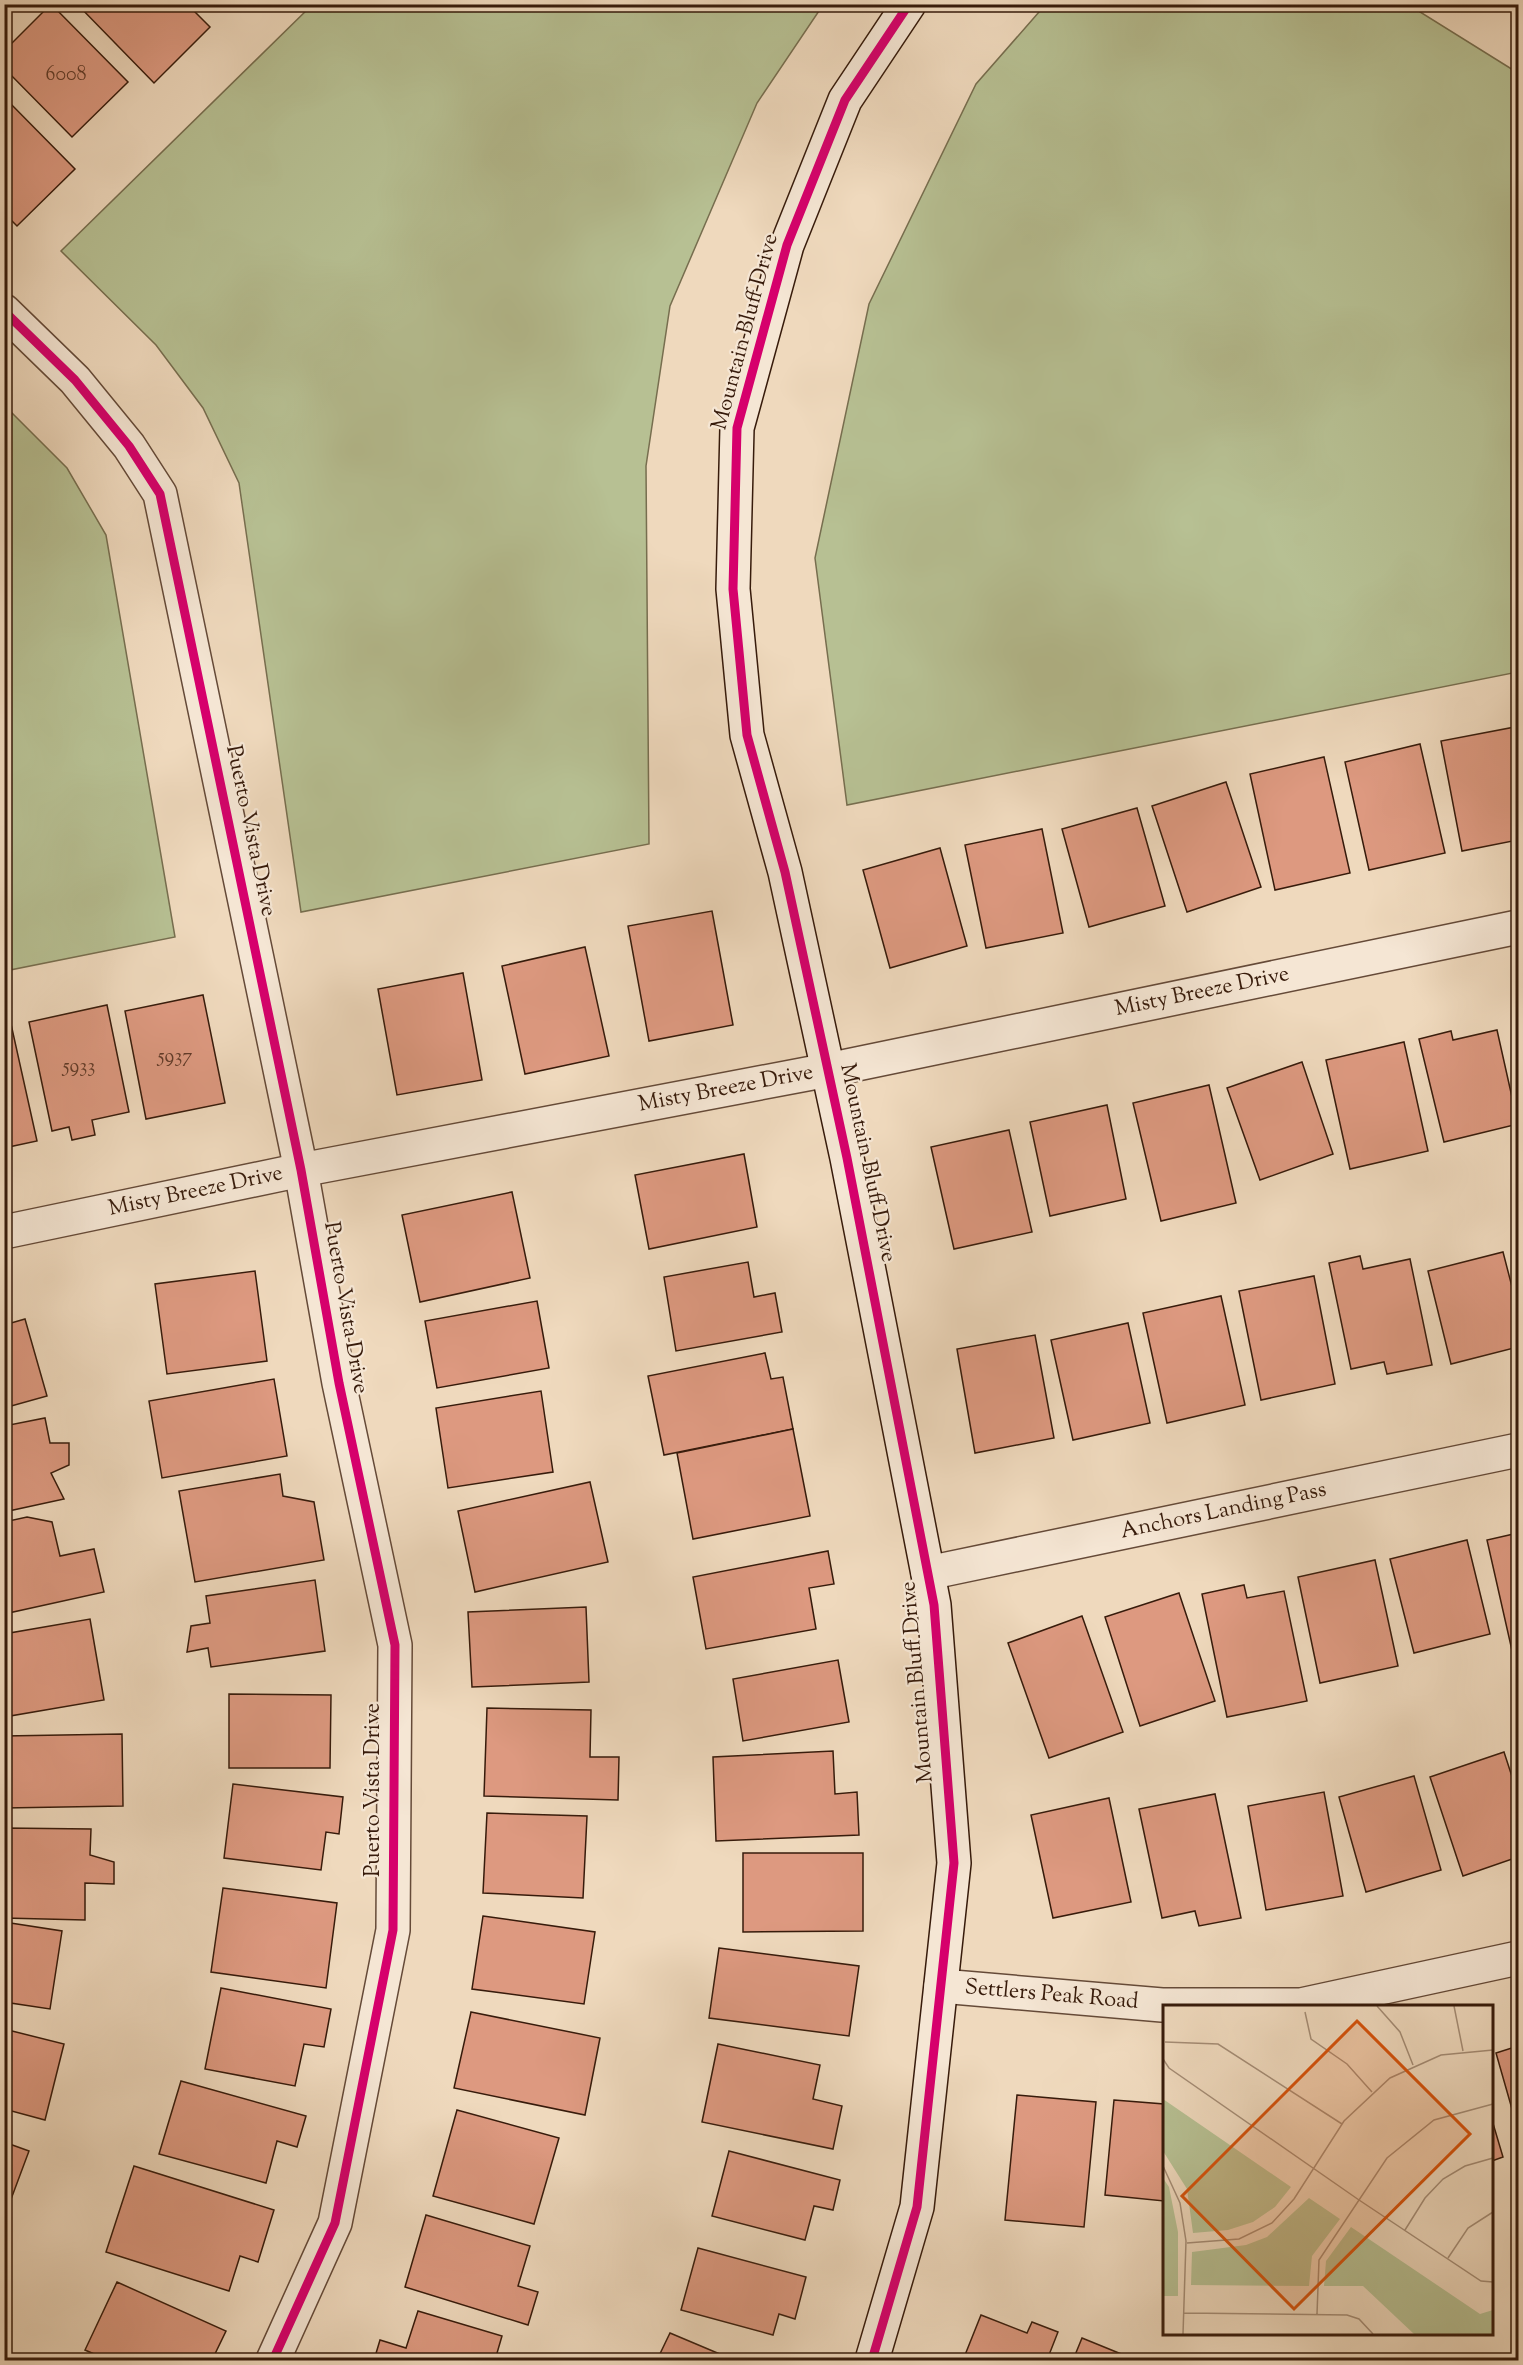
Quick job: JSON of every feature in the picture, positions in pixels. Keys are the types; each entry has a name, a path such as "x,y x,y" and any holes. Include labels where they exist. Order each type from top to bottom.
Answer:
{"street":[{"name":"Mountain Bluff Drive","path":"872,2361 917,2207 954,1863 934,1605 828,1070 785,872 747,735 733,589 737,428 787,245 845,100 909,4"},
{"name":"Puerto Vista Drive","path":"4,311 75,380 129,446 160,494 301,1170 339,1383 395,1646 393,1930 334,2223 273,2361"},
{"name":"Misty Breeze Drive","path":"4,1232 301,1170 828,1070 1518,927"},
{"name":"Anchors Landing Pass","path":"928,1573 1518,1450"},
{"name":"Settlers Peak Road","path":"1301,2005 1518,1958"},
{"name":"Settlers Peak Road","path":"941,1986 1163,2006"}],"green space":[{"path":"1046,4 1409,5 1518,73 1518,672 847,805 815,558 869,304 976,84"},
{"path":"312,5 823,5 757,103 670,306 646,466 649,844 301,912 239,483 203,408 156,345 61,251"},
{"path":"4,405 67,468 106,535 175,937 5,971"}],"building":[{"path":"51,4 128,82 72,137 4,68 4,51"},
{"path":"77,4 187,4 210,27 154,83"},
{"path":"4,97 75,169 17,226 4,213"},
{"path":"1515,727 1518,745 1518,840 1462,851 1441,741"},
{"path":"1420,744 1445,853 1369,870 1345,762"},
{"path":"1324,757 1350,873 1275,890 1250,774"},
{"path":"1226,782 1261,887 1187,912 1152,806"},
{"path":"1137,808 1165,906 1089,927 1062,829"},
{"path":"1042,829 1063,933 986,948 965,845"},
{"path":"940,848 967,946 890,968 863,870"},
{"path":"712,911 733,1025 649,1041 628,926"},
{"path":"585,947 609,1056 525,1074 502,966"},
{"path":"463,973 482,1080 397,1095 378,989"},
{"path":"203,995 225,1103 146,1119 125,1011"},
{"path":"107,1005 129,1112 92,1120 95,1135 72,1140 69,1127 52,1131 29,1022"},
{"path":"9,1015 37,1141 4,1148 4,1016"},
{"path":"1497,1030 1518,1124 1444,1142 1419,1039 1451,1031 1453,1040"},
{"path":"1404,1042 1428,1151 1350,1169 1326,1060"},
{"path":"1302,1062 1333,1154 1260,1180 1227,1088"},
{"path":"1209,1085 1236,1203 1161,1221 1133,1103"},
{"path":"1107,1105 1126,1199 1050,1216 1030,1122"},
{"path":"1009,1130 1032,1232 954,1249 931,1147"},
{"path":"744,1154 757,1227 649,1249 635,1175"},
{"path":"512,1192 530,1278 420,1302 402,1215"},
{"path":"1503,1252 1518,1310 1518,1347 1451,1364 1428,1271"},
{"path":"1360,1256 1363,1269 1410,1259 1432,1365 1387,1374 1384,1362 1351,1369 1329,1263"},
{"path":"748,1262 754,1297 775,1293 782,1332 676,1351 664,1277"},
{"path":"255,1271 267,1361 167,1374 155,1284"},
{"path":"1314,1276 1335,1384 1261,1400 1239,1291"},
{"path":"1221,1296 1245,1405 1167,1423 1143,1313"},
{"path":"537,1301 549,1368 437,1388 425,1321"},
{"path":"25,1319 47,1396 4,1408 4,1325"},
{"path":"1128,1323 1150,1423 1073,1440 1051,1340"},
{"path":"1035,1335 1054,1438 975,1453 957,1349"},
{"path":"765,1353 771,1379 783,1377 793,1429 664,1455 648,1376"},
{"path":"274,1379 287,1456 162,1478 149,1401"},
{"path":"541,1391 553,1472 448,1488 436,1408"},
{"path":"45,1418 50,1443 69,1443 69,1465 51,1473 64,1499 4,1512 4,1426"},
{"path":"793,1429 810,1516 693,1539 677,1453"},
{"path":"280,1474 283,1496 314,1502 324,1560 195,1582 179,1491"},
{"path":"590,1482 608,1562 475,1592 458,1511"},
{"path":"27,1517 52,1522 60,1556 94,1549 104,1592 4,1614 4,1522"},
{"path":"1518,1533 1518,1653 1513,1655 1487,1540"},
{"path":"1467,1540 1490,1634 1414,1653 1390,1559"},
{"path":"828,1551 834,1584 809,1588 816,1629 706,1649 693,1577"},
{"path":"1375,1560 1398,1666 1320,1683 1298,1577"},
{"path":"315,1580 325,1651 211,1667 208,1648 187,1652 191,1626 210,1623 206,1596"},
{"path":"1244,1585 1247,1598 1284,1591 1307,1701 1227,1717 1202,1594"},
{"path":"1179,1593 1215,1701 1140,1726 1105,1617"},
{"path":"586,1607 589,1682 472,1687 468,1612"},
{"path":"1082,1616 1123,1732 1049,1758 1008,1643"},
{"path":"90,1619 104,1700 4,1717 4,1634"},
{"path":"838,1660 849,1722 743,1741 733,1679"},
{"path":"229,1694 331,1695 330,1768 229,1768"},
{"path":"487,1708 591,1710 590,1757 619,1757 618,1800 484,1796"},
{"path":"122,1734 123,1806 4,1808 4,1736"},
{"path":"833,1751 835,1794 857,1792 859,1835 716,1841 713,1757"},
{"path":"1504,1752 1518,1795 1518,1857 1463,1876 1430,1777"},
{"path":"1414,1776 1441,1870 1366,1892 1339,1797"},
{"path":"233,1784 343,1797 339,1834 326,1832 321,1870 224,1858"},
{"path":"1324,1792 1343,1896 1266,1910 1248,1806"},
{"path":"1215,1794 1241,1918 1199,1926 1195,1911 1162,1918 1139,1809"},
{"path":"1109,1798 1131,1902 1053,1918 1031,1815"},
{"path":"487,1813 587,1816 583,1898 483,1893"},
{"path":"4,1828 91,1829 90,1855 114,1862 114,1884 85,1883 85,1920 4,1918"},
{"path":"743,1853 863,1853 863,1931 743,1932"},
{"path":"223,1888 337,1903 326,1988 211,1972"},
{"path":"483,1916 595,1932 584,2004 472,1989"},
{"path":"4,1922 62,1931 50,2009 4,2002"},
{"path":"719,1948 859,1966 849,2036 709,2018"},
{"path":"221,1988 331,2009 324,2047 304,2044 295,2086 205,2069"},
{"path":"471,2012 600,2038 585,2115 454,2088"},
{"path":"4,2029 64,2044 45,2120 4,2109"},
{"path":"718,2044 820,2065 813,2099 842,2106 833,2149 702,2122"},
{"path":"1518,2046 1518,2130 1496,2053"},
{"path":"181,2081 306,2116 297,2147 277,2141 266,2183 159,2154"},
{"path":"1017,2095 1096,2102 1084,2227 1005,2220"},
{"path":"1114,2100 1163,2104 1163,2201 1105,2195"},
{"path":"457,2110 559,2138 534,2224 433,2196"},
{"path":"1493,2123 1503,2157 1493,2161"},
{"path":"4,2142 29,2151 4,2218"},
{"path":"729,2151 840,2180 833,2210 814,2206 805,2240 712,2216"},
{"path":"134,2166 274,2210 258,2262 240,2256 229,2291 106,2252"},
{"path":"426,2215 530,2246 518,2286 538,2292 528,2325 405,2287"},
{"path":"698,2248 806,2277 795,2319 779,2314 773,2335 681,2310"},
{"path":"117,2282 226,2331 212,2360 108,2360 85,2350"},
{"path":"418,2311 502,2336 495,2360 374,2360 380,2340 406,2348"},
{"path":"981,2315 1027,2333 1032,2322 1058,2332 1047,2360 963,2360"},
{"path":"670,2333 734,2360 657,2360"},
{"path":"1082,2338 1136,2360 1073,2360"}],"cycle path":[{"path":"872,2360 917,2207 954,1863 934,1605 847,1158 785,872 747,735 733,589 737,428 787,245 845,100 909,4"},
{"path":"4,311 75,380 129,446 160,494 301,1170 339,1383 395,1645 393,1930 335,2223 273,2360"}]}
